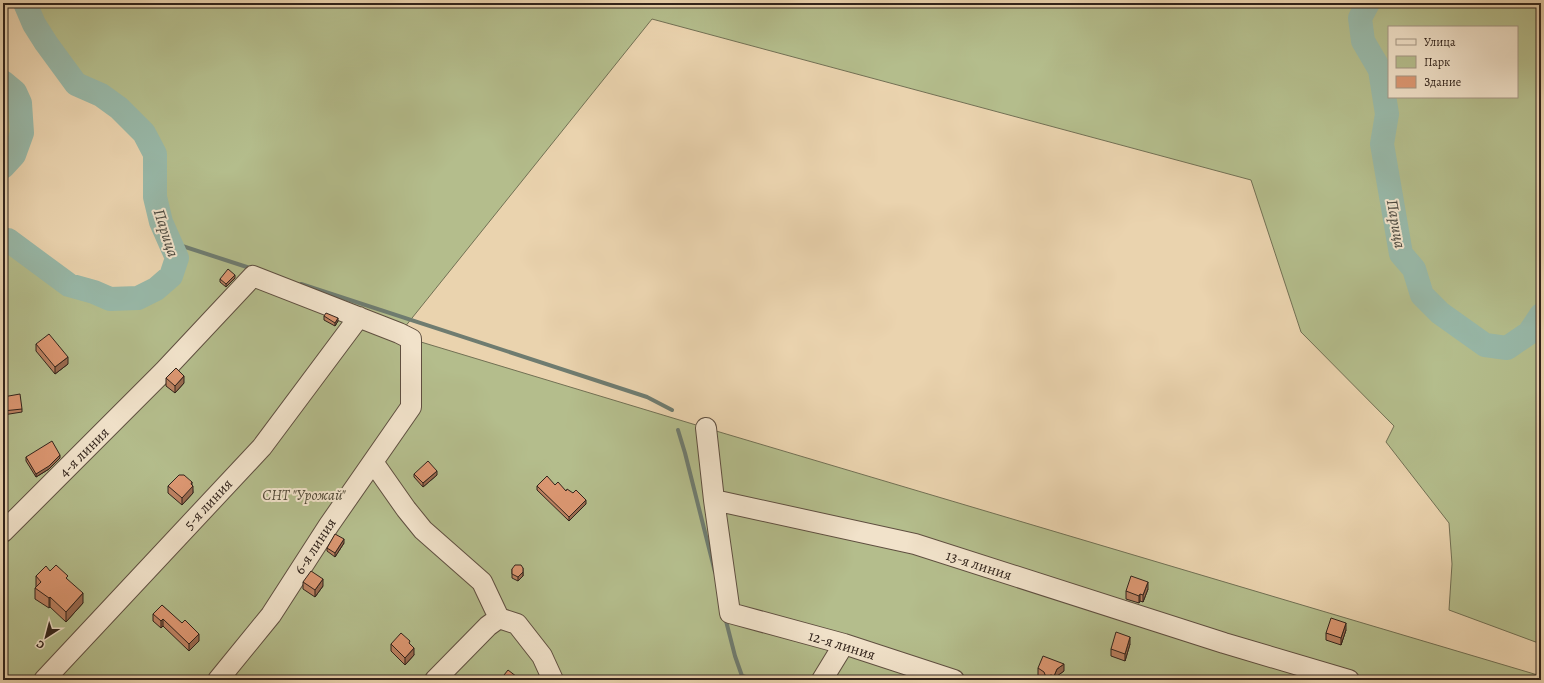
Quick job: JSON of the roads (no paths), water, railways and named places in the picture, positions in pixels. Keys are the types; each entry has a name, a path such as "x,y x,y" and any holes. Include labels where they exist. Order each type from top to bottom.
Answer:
{"street":[{"name":"4-я линия","path":"3,532 164,371 253,276 359,317"},
{"name":"6-я линия","path":"218,680 271,615 329,525 411,407 411,338 359,317"},
{"name":"5-я линия","path":"44,680 262,447 359,317"},
{"path":"706,428 714,500"},
{"path":"373,462 406,509 424,530 482,582 508,621 542,656 553,680"},
{"name":"12-я линия","path":"714,500 730,613 844,644 954,680"},
{"name":"13-я линия","path":"714,500 915,544 1201,636 1349,680"},
{"path":"435,680 488,626 508,621"},
{"path":"822,680 844,644"}],"waterway":[{"name":"Парица","path":"3,240 8,240 69,285 94,292 110,299 138,298 156,289 171,276 177,258 161,222 155,197 155,154 144,133 119,108 101,95 76,84 34,24 25,3"},
{"name":"Парица","path":"1368,3 1360,18 1363,41 1380,70 1387,114 1382,144 1401,254 1414,269 1422,295 1440,313 1485,345 1507,348 1529,333 1541,315"},
{"name":"Парица","path":"3,82 15,92 20,103 22,133 14,155 3,167"},
{"path":"170,242 253,269"},
{"path":"301,284 647,397 672,410"},
{"path":"678,430 715,572"},
{"path":"725,617 742,676 756,680"}],"park label":[{"name":"СНТ \"Урожай\"","path":"304,495"}]}
